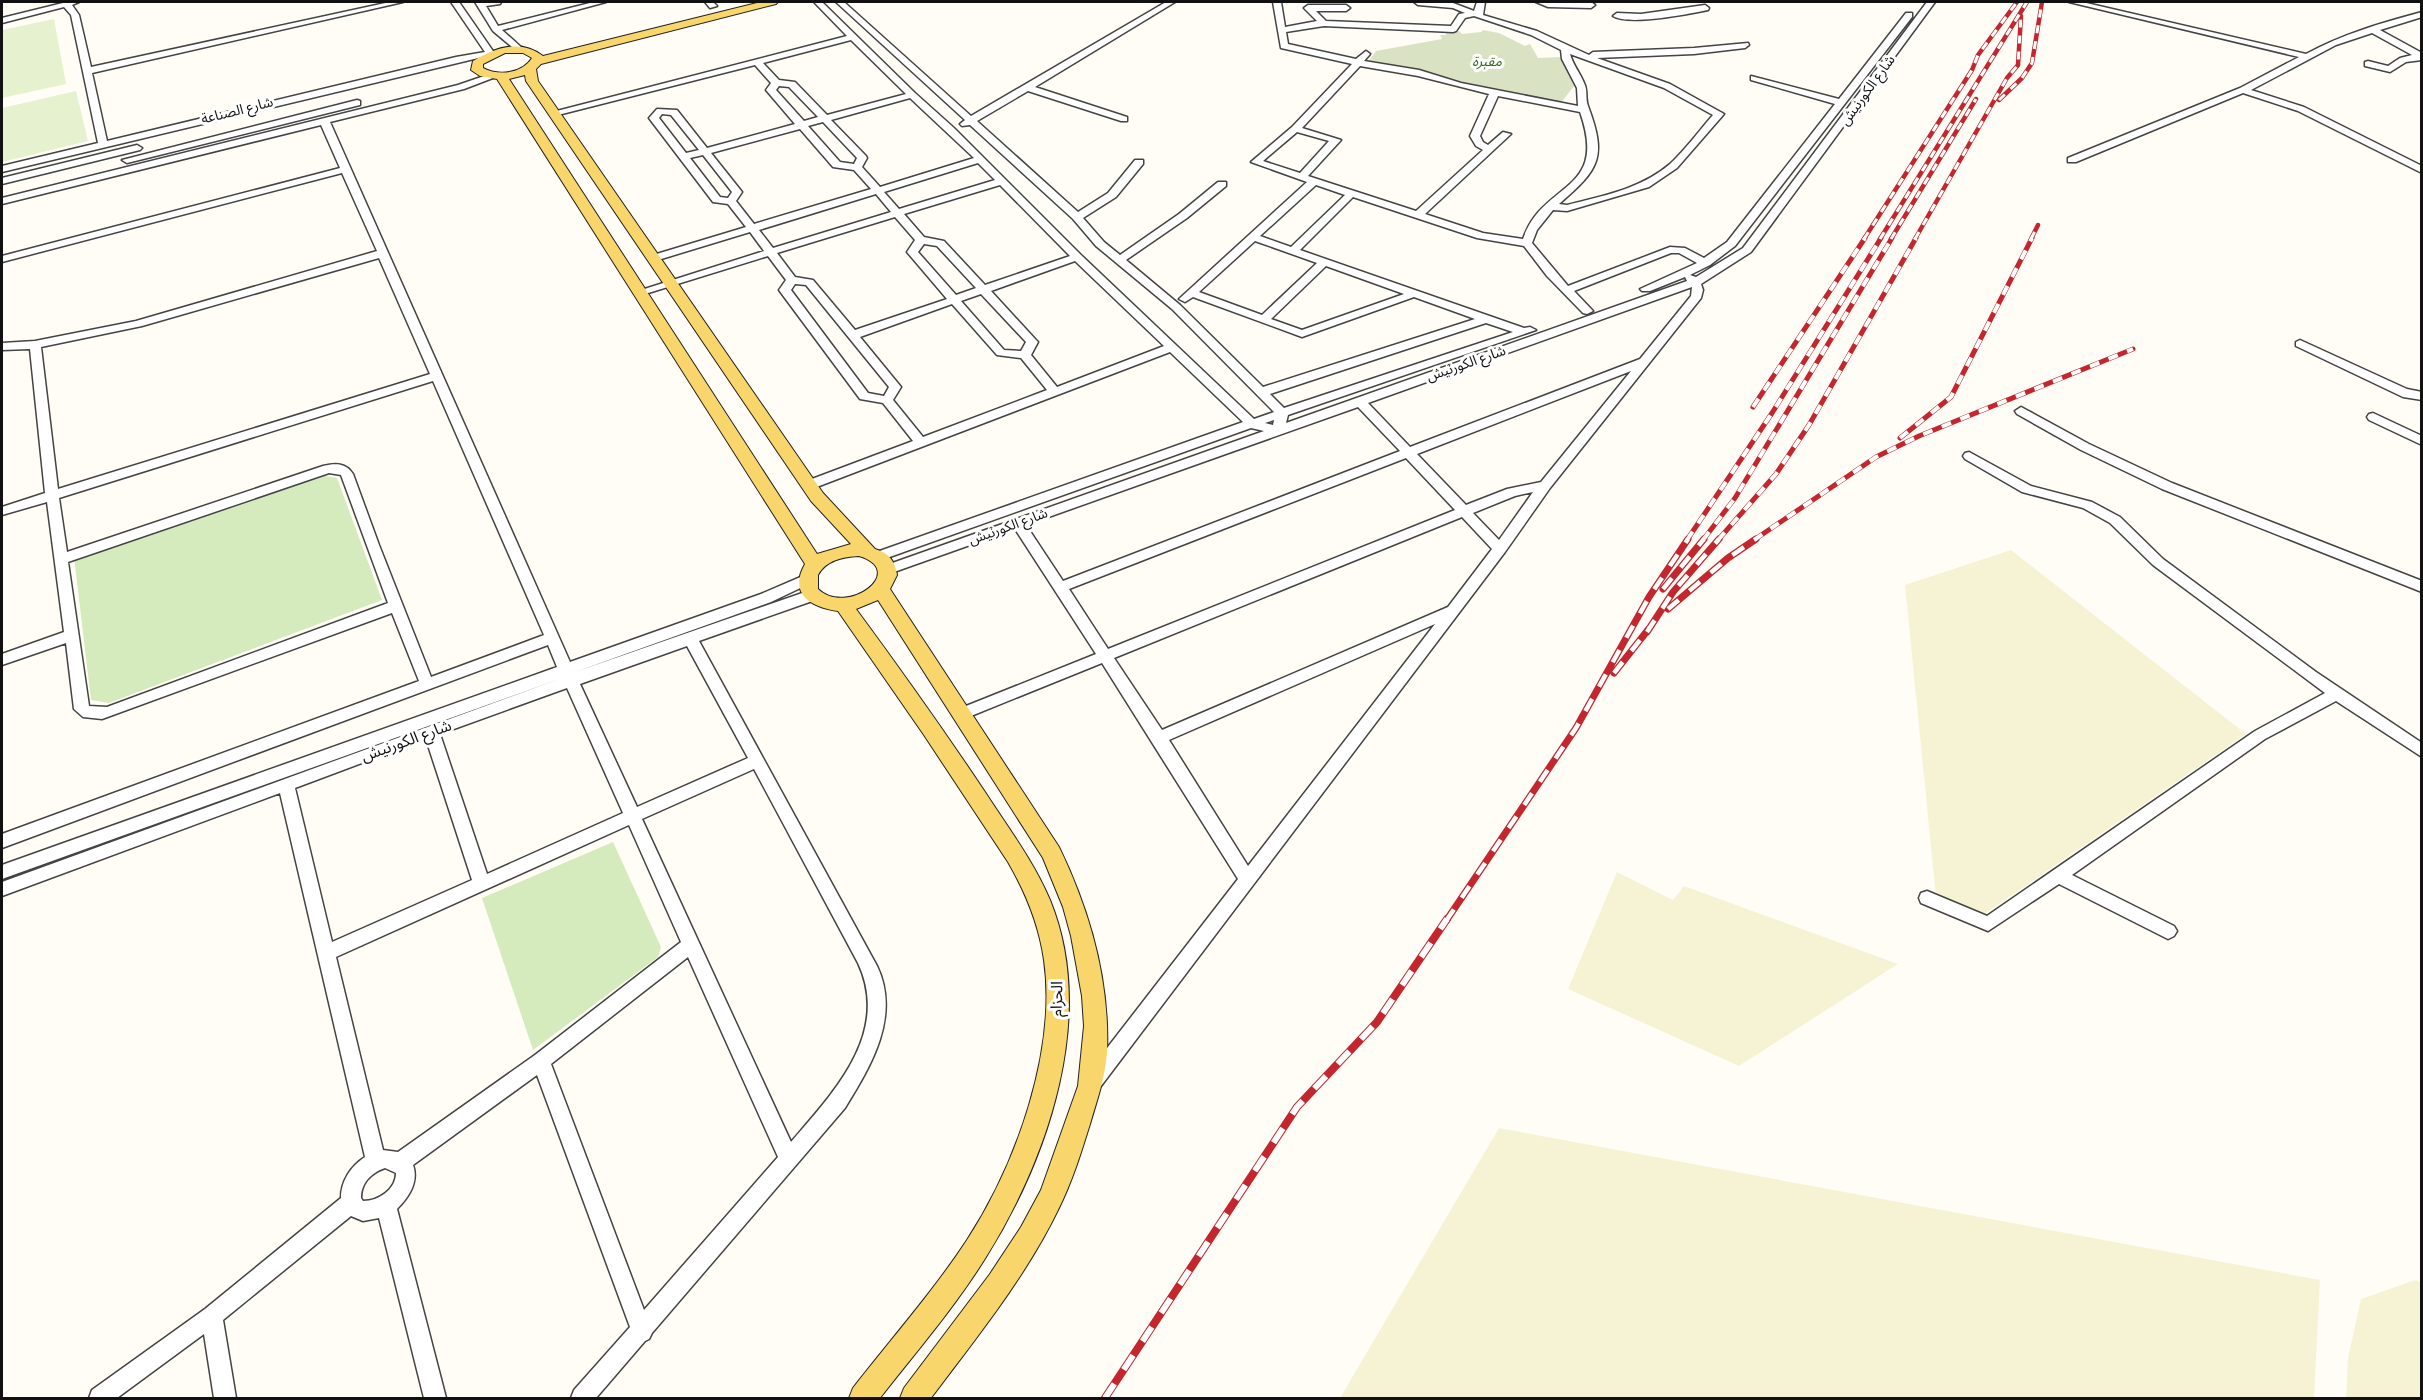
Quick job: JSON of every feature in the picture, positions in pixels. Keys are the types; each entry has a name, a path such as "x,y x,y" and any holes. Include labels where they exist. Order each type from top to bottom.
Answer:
{"main road":[{"path":"497,76 533,60 711,4 734,2"},
{"path":"772,2 533,60 518,49 491,54 479,68 497,76 641,292 812,580 832,605 844,606 865,601 879,566"},
{"path":"533,60 532,81 670,283 817,497 879,566 961,714 1051,853 1066,882 1090,969 1095,1027 1091,1084 1068,1158 1044,1211 1006,1274 914,1398"},
{"path":"812,580 840,552 879,566"},
{"name":"الحزام","path":"844,606 930,726 1017,858 1042,910 1056,963 1057,1000 1054,1042 1045,1082 1020,1167 1002,1205 976,1250 862,1398"}],"street":[{"path":"87,70 399,2"},
{"path":"2,169 491,54 455,2"},
{"path":"497,2 479,3 496,29 518,49"},
{"path":"496,29 595,2"},
{"path":"818,2 912,95 951,130 1077,258 1253,424 1278,430 1282,413 1176,307 1100,244 1077,217 840,2"},
{"path":"951,130 972,122 1026,87 1171,2"},
{"path":"1277,2 1284,46 1585,110"},
{"path":"1418,2 1466,9 1478,16 1534,33 1565,49 1667,86 1719,114 1673,166 1645,185 1597,201 1567,208 1551,207"},
{"path":"1281,30 1324,23 1453,29 1462,16 1475,13 1481,2"},
{"path":"1540,2 1591,6"},
{"path":"1617,16 1649,16 1705,8 1698,2"},
{"name":"شارع الكورنيش","path":"879,566 1282,413 1587,310 1690,278 1731,244 1921,2"},
{"name":"شارع الكورنيش","path":"879,566 1018,523 1359,401 1731,262 1747,250 1931,2"},
{"path":"2073,2 2304,57"},
{"path":"2,21 71,3 103,145"},
{"path":"1324,23 1308,8 1346,8"},
{"path":"2072,160 2243,90 2304,57 2371,30 2421,15"},
{"path":"2371,30 2421,56"},
{"path":"555,113 653,100 758,62 853,37"},
{"path":"1583,56 1694,51 1745,45"},
{"path":"1527,243 1533,227 1560,196 1584,177 1593,158 1593,129 1581,97 1582,88 1565,56 1565,49"},
{"path":"1366,54 1295,129 1256,162 1481,236 1527,243 1587,310"},
{"path":"2368,64 2390,69 2403,60 2421,56"},
{"path":"758,62 776,83 792,84 862,158 857,166"},
{"path":"2,190 479,68"},
{"name":"شارع الصناعة","path":"2,181 479,68"},
{"path":"2,201 325,122 497,76"},
{"path":"1754,78 1842,104"},
{"path":"776,83 771,90 837,165 857,166 921,240 940,243 1032,342 1025,355"},
{"path":"1026,87 1124,119"},
{"path":"2243,90 2310,113 2382,147 2421,170"},
{"path":"1490,149 1479,144 1475,136 1495,92"},
{"path":"684,157 912,95"},
{"path":"653,100 674,112 706,151 738,192 732,201"},
{"path":"653,100 654,118 717,200 732,201 792,280 809,282 895,387 887,400"},
{"path":"325,122 568,675 789,1159"},
{"path":"1295,129 1336,140 1301,178"},
{"path":"1418,215 1506,134"},
{"path":"654,258 980,160"},
{"path":"1077,217 1112,195 1138,162"},
{"path":"2,259 346,169"},
{"path":"641,292 1001,182"},
{"path":"1176,307 1313,182"},
{"path":"1119,260 1183,216 1222,184"},
{"path":"1292,252 1351,194"},
{"path":"1253,237 1524,332"},
{"path":"921,240 912,252 954,300 1001,353 1025,355 1055,392"},
{"path":"1567,290 1670,249 1681,250 1706,263"},
{"path":"2,346 35,345 138,324 383,253"},
{"path":"853,335 1077,258"},
{"path":"1263,320 1323,263"},
{"path":"1091,1084 1500,549 1545,485 1696,296 1698,289 1690,278"},
{"path":"792,280 785,290 864,396 887,400 921,443"},
{"path":"1192,293 1302,334 1413,294"},
{"path":"1262,392 1486,319"},
{"path":"2300,344 2407,394 2411,392 2421,396"},
{"path":"35,345 52,494 82,709 96,714 109,712 396,606"},
{"path":"809,485 1173,347"},
{"path":"1060,587 1644,362"},
{"path":"2,511 438,375"},
{"path":"1359,401 1500,549"},
{"path":"2021,411 2085,447 2168,486 2421,587"},
{"path":"2373,417 2421,441"},
{"path":"1969,456 2027,489 2087,505 2115,520 2158,562 2336,694 2421,751"},
{"path":"61,560 328,469 339,468 347,474 372,545 427,684"},
{"path":"961,714 1512,492 1545,485"},
{"path":"1018,523 1159,738 1247,879"},
{"name":"شارع الكورنيش","path":"2,872 568,675 691,640 812,580"},
{"name":"شارع الكورنيش","path":"2,890 431,731 812,580"},
{"path":"1159,738 1453,610"},
{"path":"2,660 72,635"},
{"path":"2,841 552,638"},
{"path":"582,1398 642,1332 838,1102 859,1069 869,1047 875,1024 878,1002 876,983 865,958 691,640"},
{"path":"1927,898 1988,924 2260,735 2336,694"},
{"path":"431,731 482,884"},
{"path":"326,954 758,760"},
{"path":"285,784 376,1161"},
{"path":"2056,875 2168,930"},
{"path":"401,1162 541,1061 691,945"},
{"path":"541,1061 642,1332"},
{"path":"394,1159 401,1162 405,1168 405,1184 386,1206 368,1211 360,1209 352,1202 350,1191 353,1182 367,1166 376,1161 394,1159"},
{"path":"100,1398 212,1316 352,1202"},
{"path":"386,1206 435,1398"},
{"path":"212,1316 225,1398"}],"shaded area":[{"path":"2011,550 2246,734 1983,915 1936,897 1905,585"},
{"path":"1617,872 1673,900 1684,886 1898,964 1739,1066 1568,989"},
{"path":"1499,1128 2320,1280 2314,1398 1340,1398"},
{"path":"2415,1280 2421,1282 2421,1398 2346,1398 2348,1358 2361,1299"}],"green space":[{"path":"54,19 66,84 2,98 2,30"},
{"name":"مقبرة","path":"1483,30 1499,33 1525,46 1530,44 1538,58 1561,57 1574,86 1561,103 1368,63 1376,51 1442,39 1440,35 1446,35 1446,32 1459,31 1462,34"},
{"path":"76,91 88,141 2,162 2,108"},
{"path":"320,475 337,478 382,600 109,703 91,700 74,557"},
{"path":"613,842 661,947 658,957 533,1050 482,898"}],"railway":[{"path":"1864,239 1972,70 1978,55 2017,2"},
{"path":"1880,239 2027,2"},
{"path":"1999,100 2022,78 2032,63 2042,2"},
{"path":"1915,239 2007,78 2018,65 2021,16"},
{"path":"1891,239 1976,99"},
{"path":"2031,239 2038,225"},
{"path":"1753,407 1865,238"},
{"path":"1687,540 1772,413 1881,238"},
{"path":"1703,540 1735,498 1892,238"},
{"path":"1718,540 1776,474 1809,425 1916,238"},
{"path":"1900,438 1951,397 2032,238"},
{"path":"1754,540 1876,457 1919,436 2133,349"},
{"path":"1446,921 1576,728 1649,597 1688,539"},
{"path":"1663,589 1704,539"},
{"path":"1650,627 1673,592 1719,539"},
{"path":"1668,609 1728,558 1756,539"},
{"path":"1614,673 1650,627"},
{"path":"1647,632 1650,627"},
{"path":"1105,1398 1297,1107 1377,1022 1447,919"}]}
